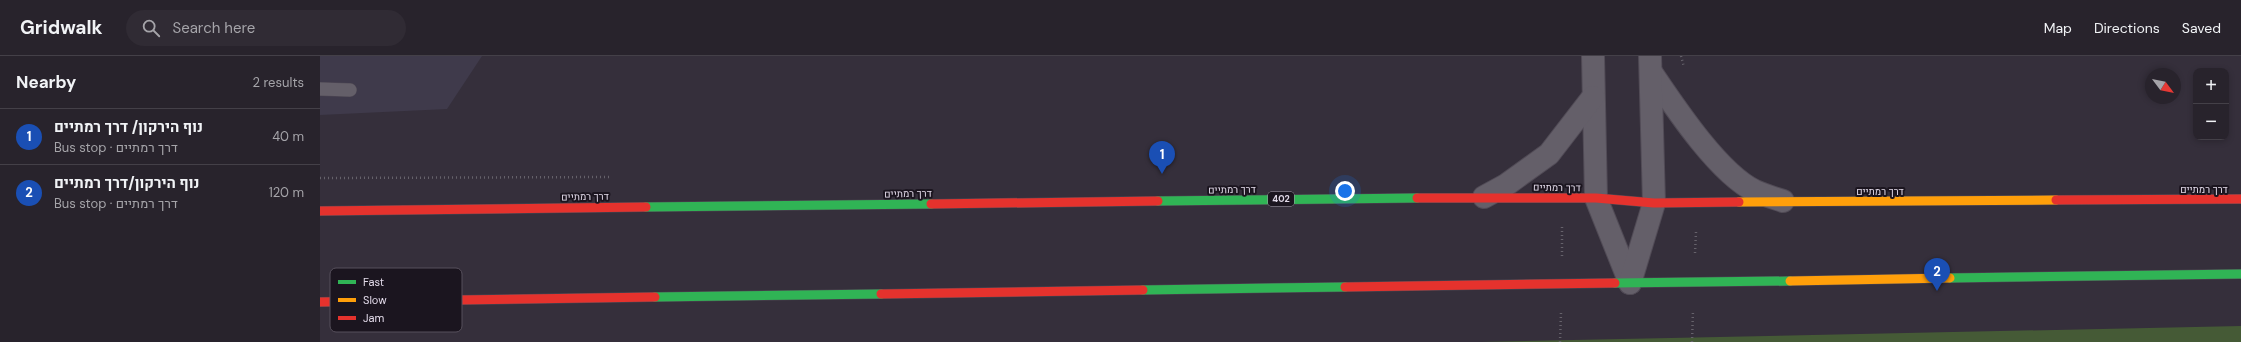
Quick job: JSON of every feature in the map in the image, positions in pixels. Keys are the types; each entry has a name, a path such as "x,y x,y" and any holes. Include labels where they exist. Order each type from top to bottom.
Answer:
{"main road":[{"name":"דרך רמתיים","path":"320,211 1484,197 1596,198 1654,203 2241,199"},
{"path":"462,300 2241,274"},
{"path":"320,302 330,302"}],"street":[{"path":"1593,56 1596,198 1630,283"},
{"path":"1651,64 1687,124 1732,174 1754,190 1788,203"},
{"path":"1630,283 1654,203 1651,64"},
{"path":"1484,197 1506,185 1549,154 1594,97"}],"lane":[{"path":"320,89 350,90"}],"path":[{"path":"1681,56 1685,69"},
{"path":"1692,342 1697,203"}],"shaded area":[{"path":"320,56 482,56 447,109 320,115"}],"green space":[{"path":"2241,326 2241,342 1481,342"}],"traffic: fast":[{"path":"1158,201 1417,198"},
{"path":"646,207 931,204"},
{"path":"1950,278 2241,274"},
{"path":"1615,283 1790,281"},
{"path":"1143,290 1345,287"},
{"path":"655,297 881,294"}],"traffic: slow":[{"path":"1739,202 2056,200"},
{"path":"1790,281 1950,278"}],"traffic: jam":[{"path":"1417,198 1596,198 1654,203 1739,202"},
{"path":"2056,200 2241,199"},
{"path":"931,204 1158,201"},
{"path":"320,211 646,207"},
{"path":"1345,287 1615,283"},
{"path":"881,294 1143,290"},
{"path":"462,300 655,297"},
{"path":"320,302 330,302"}],"place":[{"name":"נוף הירקון/ דרך רמתיים","path":"1162,174"},
{"name":"נוף הירקון/דרך רמתיים","path":"1937,291"}]}
